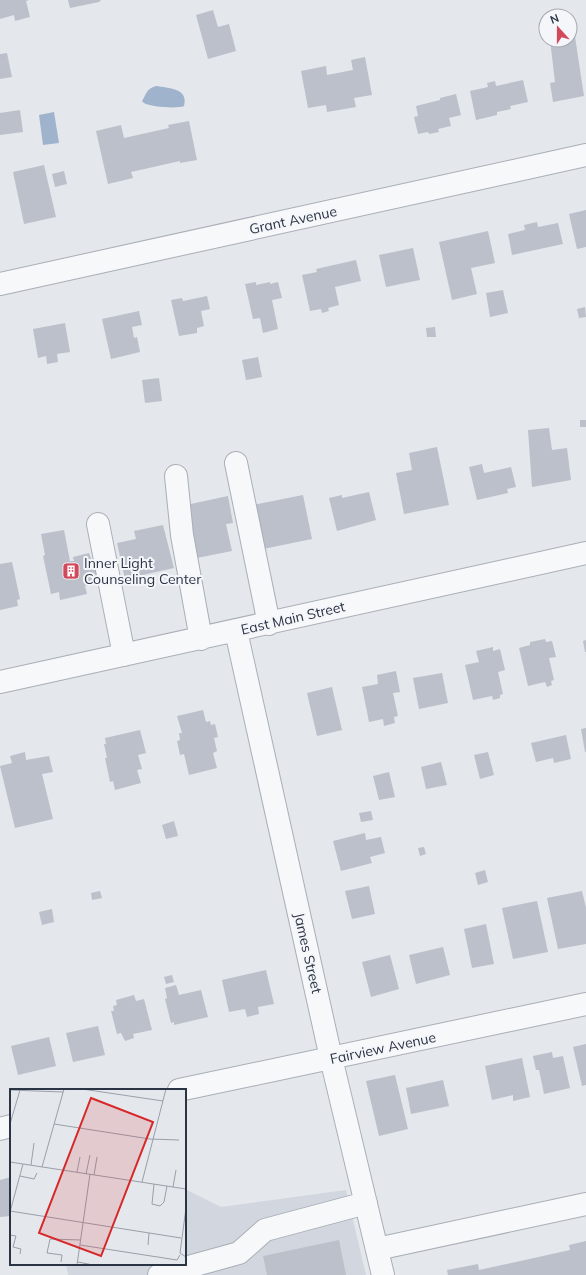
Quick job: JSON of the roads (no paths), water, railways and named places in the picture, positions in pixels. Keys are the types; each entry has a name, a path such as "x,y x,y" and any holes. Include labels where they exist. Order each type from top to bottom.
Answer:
{"street":[{"name":"Grant Avenue","path":"0,284 586,155"},
{"path":"236,463 268,624"},
{"path":"176,476 182,535 201,638"},
{"path":"98,524 124,655"},
{"name":"East Main Street","path":"0,682 586,553"},
{"name":"James Street","path":"236,631 331,1058 383,1275"},
{"name":"Fairview Avenue","path":"184,1089 586,1004"},
{"path":"0,1129 10,1126"},
{"path":"159,1275 239,1253 265,1230 366,1204"},
{"path":"377,1249 586,1204"}],"water":[{"path":"156,86 171,88 181,92 185,100 184,106 164,107 152,106 144,103 142,101 147,92 150,88"},
{"path":"54,112 59,143 43,145 39,115"}],"place":[{"name":"Inner Light Counseling Center","path":"71,571"}]}
